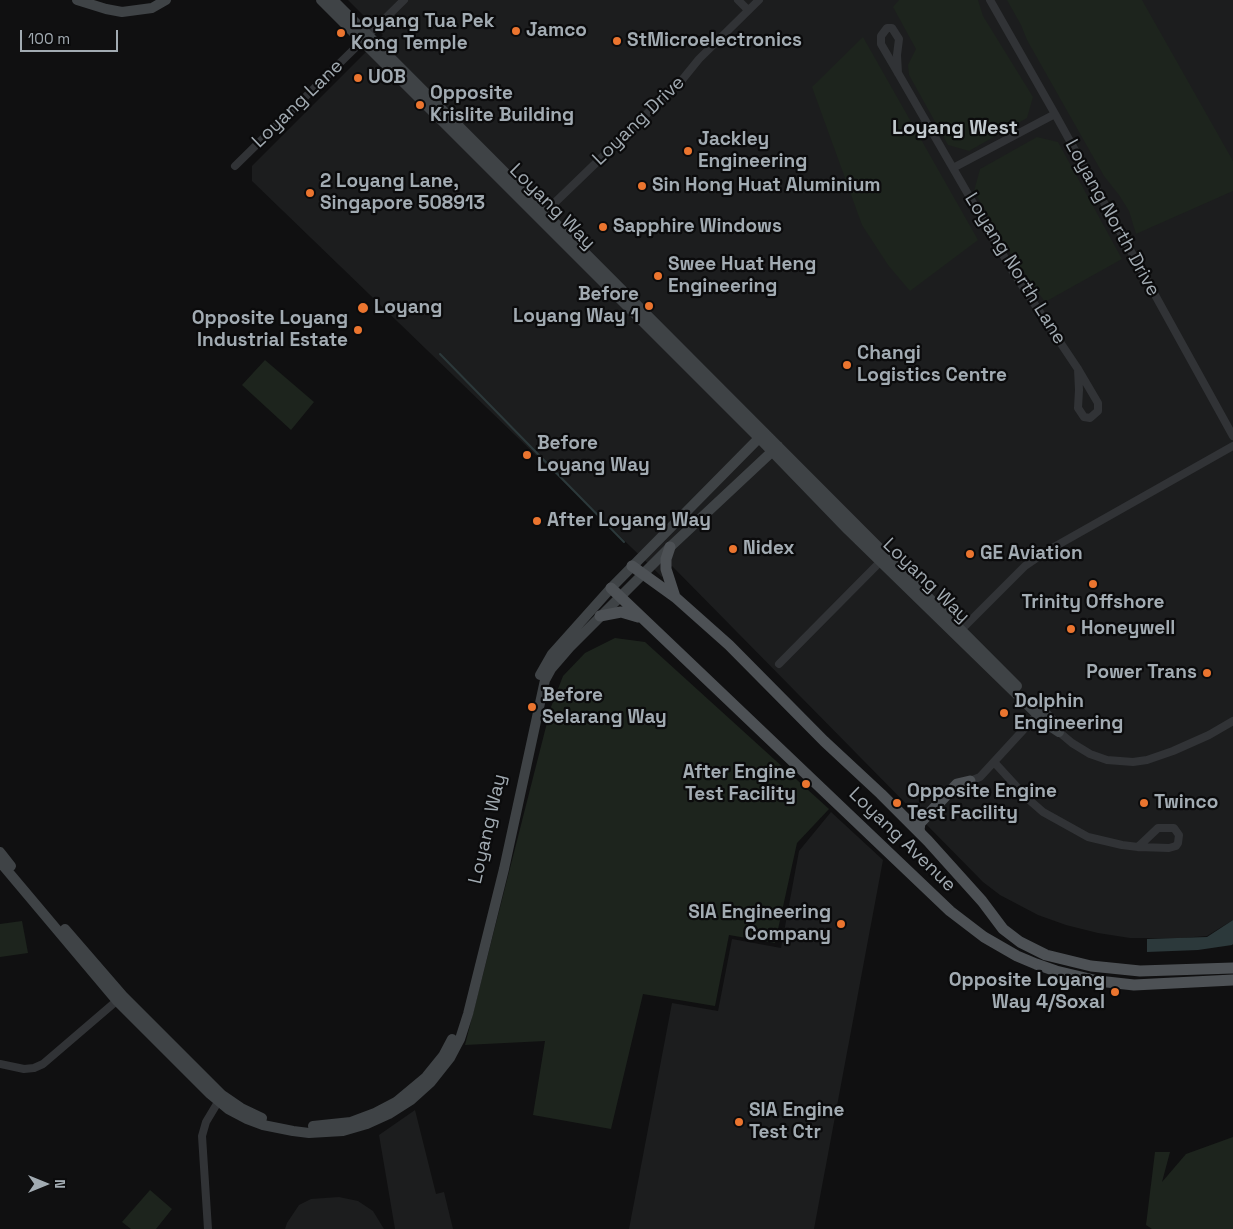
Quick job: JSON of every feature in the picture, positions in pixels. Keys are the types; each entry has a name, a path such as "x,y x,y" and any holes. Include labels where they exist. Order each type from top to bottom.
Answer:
{"main road":[{"path":"670,547 666,558 666,569 674,597"},
{"name":"Loyang Avenue","path":"632,566 674,597 729,645 824,741 921,834 982,901 1003,929 1020,942 1046,954 1091,966 1140,971 1233,968"},
{"name":"Loyang Avenue","path":"611,588 950,911 968,926 1001,948 1056,971 1124,985 1233,980"},
{"path":"600,616 622,612 644,620"},
{"path":"921,834 919,830 920,823 957,784 970,781"}],"street":[{"path":"77,0 122,12 152,8 166,0"},
{"path":"88,0 123,8 136,8 157,0"},
{"name":"Loyang Way","path":"321,0 366,39 1041,714 1049,717 1059,732"},
{"name":"Loyang Way","path":"333,0 366,39"},
{"name":"Loyang Lane","path":"234,166 404,0"},
{"path":"738,0 748,10"},
{"name":"Loyang Drive","path":"542,215 682,80 699,59 759,0"},
{"name":"Loyang North Drive","path":"990,0 1233,436"},
{"name":"Loyang North Lane","path":"898,73 899,38 892,28 887,28 881,36 881,44 1013,272 1078,369 1098,403 1098,412 1090,418 1084,417 1078,408 1080,390 1078,369"},
{"path":"953,168 1055,114"},
{"name":"Loyang Way","path":"220,1098 251,1113 278,1123 306,1127 340,1124 365,1117 391,1106 417,1086 435,1067 451,1042 467,998 521,764 538,678 552,654 611,588 762,436"},
{"path":"959,632 1025,566 1047,551 1233,446"},
{"name":"Loyang Way","path":"220,1098 228,1109 247,1119 277,1128 309,1133 343,1131 367,1124 400,1108 420,1092 444,1067 460,1039 468,1014 523,785 545,680 561,658 600,616 670,547 775,449"},
{"path":"779,664 882,556"},
{"path":"970,781 980,777 1037,710"},
{"name":"Loyang Way","path":"1037,710 1047,724 1090,754 1107,760 1133,762 1147,760 1173,751 1209,735 1233,721"},
{"path":"994,762 1027,798 1043,812 1072,830 1097,840 1138,847 1173,847 1178,843 1179,834 1174,828 1158,828 1138,847"},
{"path":"0,852 120,998"},
{"path":"0,862 120,998 220,1098 206,1122 202,1136 208,1229"},
{"path":"0,1064 24,1069 34,1068 43,1064 120,998"}],"shaded area":[{"path":"348,0 1233,0 1233,920 1207,936 1130,938 1066,925 1038,915 1000,895 983,882 672,566 662,577 252,181 252,166 383,35"},
{"path":"899,0 978,0 983,16 1033,97 1027,118 969,151 948,145 909,75 908,65 916,49 893,7"},
{"path":"1007,0 1142,0 1233,161 1233,191 1136,234 1129,211 1104,176 1027,40"},
{"path":"863,37 978,240 910,291 888,265 862,225 812,87"},
{"path":"1037,137 1058,142 1122,259 1045,302 1012,256 974,191 980,169"},
{"path":"265,360 314,402 291,430 242,385"},
{"path":"615,638 645,642 829,809 797,843 775,943 729,935 715,1006 643,994 611,1129 533,1115 545,1041 465,1045 551,707 563,676 585,653"},
{"path":"831,812 883,860 814,1229 629,1229 672,1003 718,1011 732,939 781,948 799,851"},
{"path":"1233,920 1232,945 1198,950 1147,952 1147,939 1207,937"},
{"path":"22,921 28,953 0,957 0,924"},
{"path":"415,1110 436,1194 444,1192 453,1229 395,1229 379,1135"},
{"path":"1233,1137 1233,1229 1152,1229 1146,1225 1155,1152 1170,1152 1162,1182 1186,1154"},
{"path":"150,1190 172,1209 156,1229 131,1229 122,1222"},
{"path":"339,1197 358,1201 373,1211 384,1229 285,1229 299,1205 311,1199"}],"waterway":[{"path":"440,354 624,542"}],"place":[{"name":"Jamco","path":"516,31"},
{"name":"Loyang Tua Pek Kong Temple","path":"341,33"},
{"name":"StMicroelectronics","path":"617,41"},
{"name":"UOB","path":"358,78"},
{"name":"Opposite Krislite Building","path":"420,105"},
{"name":"Jackley Engineering","path":"688,151"},
{"name":"Sin Hong Huat Aluminium","path":"642,186"},
{"name":"2 Loyang Lane, Singapore 508913","path":"310,193"},
{"name":"Sapphire Windows","path":"603,227"},
{"name":"Swee Huat Heng Engineering","path":"658,276"},
{"name":"Before Loyang Way 1","path":"649,306"},
{"name":"Loyang","path":"363,308"},
{"name":"Opposite Loyang Industrial Estate","path":"358,330"},
{"name":"Changi Logistics Centre","path":"847,365"},
{"name":"Before Loyang Way","path":"527,455"},
{"name":"After Loyang Way","path":"537,521"},
{"name":"Nidex","path":"733,549"},
{"name":"GE Aviation","path":"970,554"},
{"name":"Trinity Offshore","path":"1093,584"},
{"name":"Honeywell","path":"1071,629"},
{"name":"Power Trans","path":"1207,673"},
{"name":"Before Selarang Way","path":"532,707"},
{"name":"Dolphin Engineering","path":"1004,713"},
{"name":"After Engine Test Facility","path":"806,784"},
{"name":"Opposite Engine Test Facility","path":"897,803"},
{"name":"Twinco","path":"1144,803"},
{"name":"SIA Engineering Company","path":"841,924"},
{"name":"Opposite Loyang Way 4/Soxal","path":"1115,992"},
{"name":"SIA Engine Test Ctr","path":"739,1122"}],"district":[{"name":"Loyang West","path":"955,129"}]}
